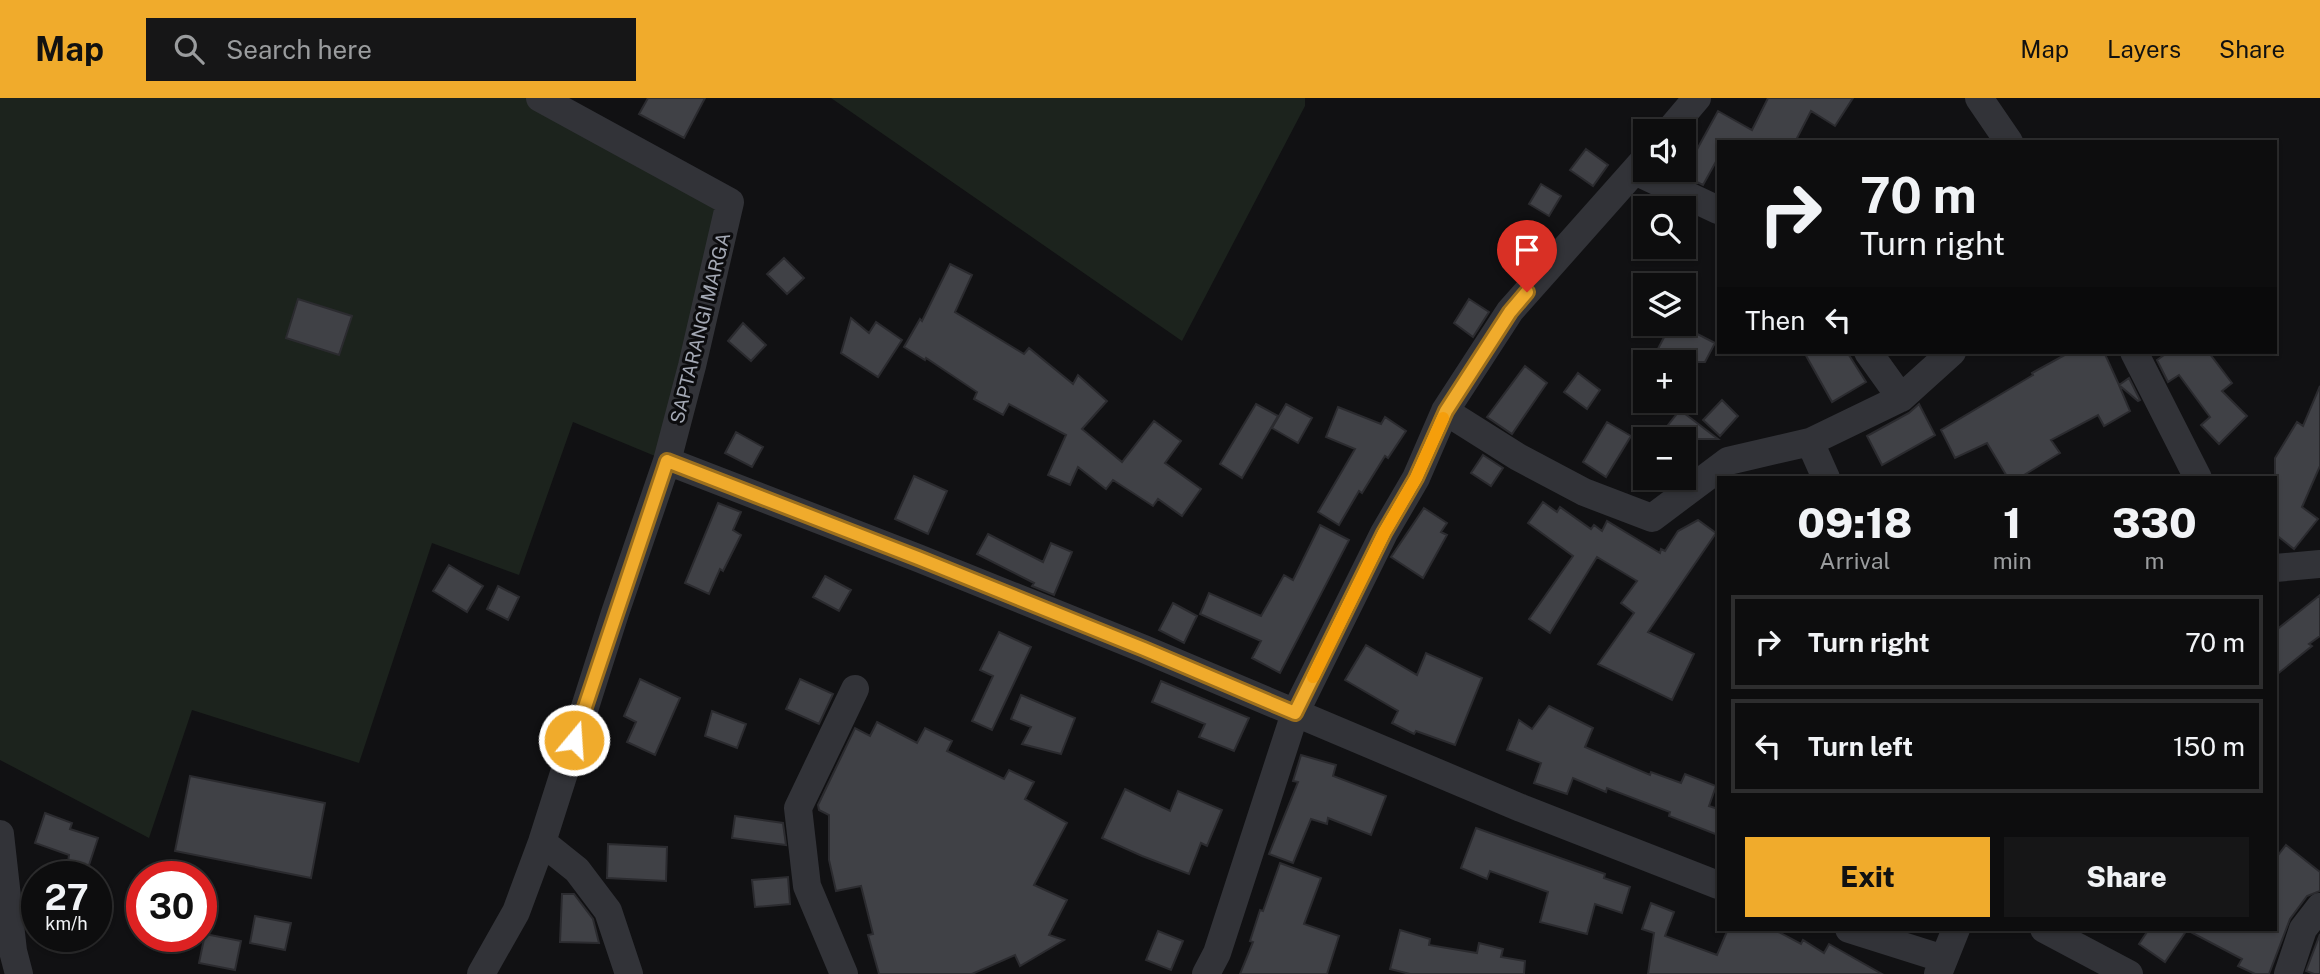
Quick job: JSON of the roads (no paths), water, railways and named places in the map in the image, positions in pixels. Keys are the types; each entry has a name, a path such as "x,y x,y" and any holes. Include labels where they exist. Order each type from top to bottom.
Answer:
{"street":[{"path":"1679,119 1697,98"},
{"path":"1979,98 2008,140"},
{"name":"SAPTARANGI MARGA","path":"481,974 516,912 542,842 667,461 730,202 552,101"},
{"path":"1206,974 1217,953 1295,713 1384,533 1416,478 1446,411 1510,312 1633,173"},
{"path":"1669,182 1717,209"},
{"path":"1869,354 1901,398"},
{"path":"1446,411 1518,457 1584,492 1652,518 1728,461 1810,442 1901,398 1950,354"},
{"path":"2135,354 2197,476"},
{"path":"1810,442 1825,476"},
{"path":"667,461 1156,654 1521,808 1717,885"},
{"path":"2277,569 2320,564"},
{"path":"844,974 807,886 798,808 855,689"},
{"path":"0,834 13,951 19,974"},
{"path":"542,842 577,870 608,911 629,974"},
{"path":"2288,974 2303,929 2320,907"},
{"path":"1854,931 1941,966 1955,931"},
{"path":"2048,931 2129,974"}]}
